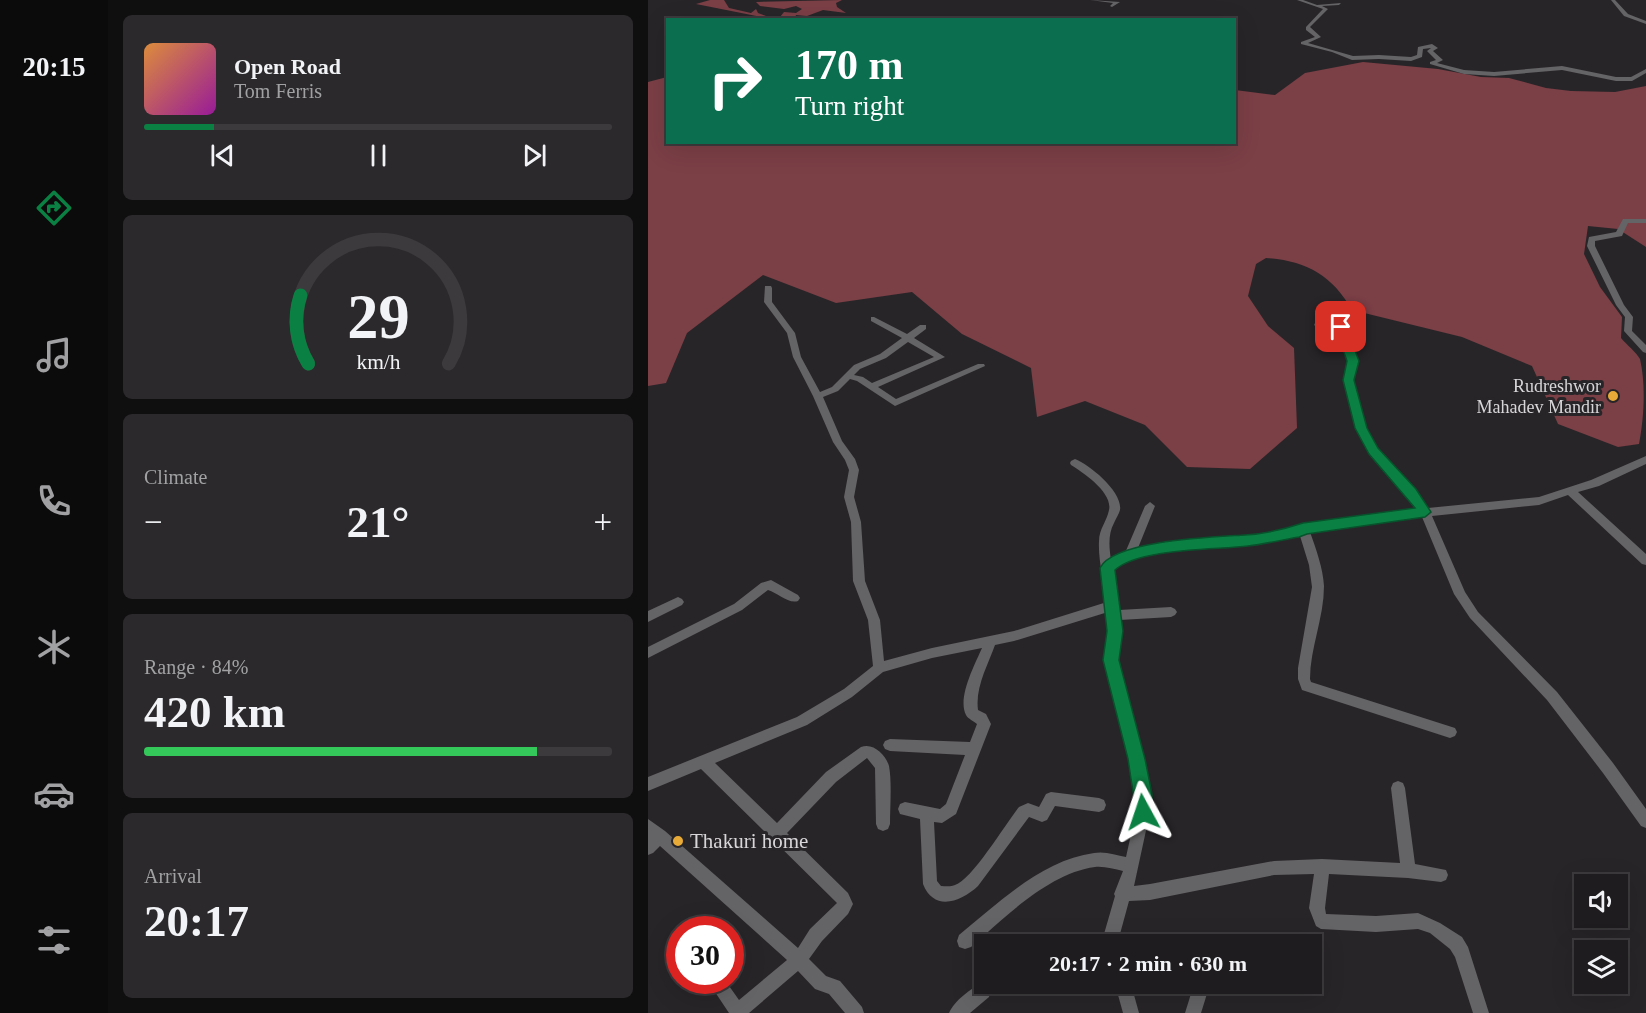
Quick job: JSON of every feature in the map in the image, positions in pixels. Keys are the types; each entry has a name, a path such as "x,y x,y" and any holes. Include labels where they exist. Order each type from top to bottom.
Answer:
{"street":[{"path":"1092,0 1118,2 1112,6"},
{"path":"1299,0 1326,9 1308,29 1318,37 1303,43 1334,51 1348,58 1411,60 1420,56 1420,48 1432,46 1435,48 1430,51 1440,60 1432,63 1464,72 1494,74 1562,68 1632,80 1646,71"},
{"path":"1613,0 1626,15 1646,23"},
{"path":"1306,5 1339,4"},
{"path":"1646,221 1626,222 1618,234 1592,239 1591,246 1620,305 1629,316 1628,331 1646,350"},
{"path":"768,288 768,303 791,333 797,357 854,470 849,497 856,522 859,581 874,620 879,668"},
{"path":"870,387 940,357 874,319"},
{"path":"1318,325 1341,327 1353,361 1348,380 1361,428 1373,451 1425,512 1460,594 1474,615 1552,696 1646,821"},
{"path":"818,396 835,389 857,367 883,356 923,327"},
{"path":"847,376 860,379 895,403 981,366"},
{"path":"1107,568 1114,562 1129,556 1167,548 1217,541 1246,541 1299,532 1303,529 1425,512 1539,501 1595,483 1646,460"},
{"path":"1075,463 1089,471 1114,503 1115,511 1105,530 1104,556 1114,610 1115,631 1111,660 1143,794 1143,812 1132,865 1112,934"},
{"path":"1570,491 1646,561"},
{"path":"1129,556 1150,506"},
{"path":"1303,529 1315,564 1318,588 1303,682 1306,686 1450,732"},
{"path":"648,652 738,607 765,586 771,585 794,598"},
{"path":"648,617 678,603"},
{"path":"648,784 802,721 848,693 879,668 1114,610 1171,612"},
{"path":"905,809 942,816 951,809 984,724 981,718 972,713 972,695 991,640"},
{"path":"890,745 974,749"},
{"path":"777,834 831,777 866,751 871,752 882,766 882,824"},
{"path":"704,762 843,898 845,904 843,909 816,935 799,960 739,1012 725,994"},
{"path":"1398,788 1408,871"},
{"path":"927,813 930,884 937,893 956,893 962,890 980,871 1024,812 1028,810 1042,815 1051,799 1099,805"},
{"path":"648,826 799,960 821,983 834,987 856,1013"},
{"path":"648,848 660,836"},
{"path":"965,941 1025,892 1073,865 1096,860 1132,865"},
{"path":"1122,894 1150,892 1274,868 1322,866 1441,875"},
{"path":"1322,866 1317,908 1321,921 1376,924 1418,921 1435,928 1456,944 1462,954 1481,1013"},
{"path":"957,1013 979,994"},
{"path":"1126,994 1131,1013"},
{"path":"1193,1013 1199,994"}],"shaded area":[{"path":"710,0 724,0 729,8 751,13 756,9 758,13 766,16 780,17 784,12 796,13 802,9 796,6 784,9 760,6 756,2 842,0 836,3 837,7 846,13 823,10 807,16 796,15 795,18 766,18 696,4"},
{"path":"1363,62 1438,69 1481,77 1509,78 1546,88 1571,91 1615,92 1646,86 1646,247 1618,229 1588,226 1584,254 1600,287 1622,317 1621,338 1640,359 1644,402 1639,444 1618,447 1558,424 1532,366 1462,337 1352,310 1336,288 1316,272 1294,262 1266,258 1256,264 1248,296 1268,326 1294,348 1297,428 1250,469 1187,467 1145,425 1085,401 1037,417 1031,368 962,334 912,292 836,303 763,275 687,333 666,383 648,386 648,82 666,77 666,144 1236,144 1236,90 1275,95 1305,73"}],"place":[{"name":"Rudreshwor Mahadev Mandir","path":"1613,396"},
{"name":"Thakuri home","path":"678,841"}],"route":[{"path":"1143,812 1143,794 1136,759 1111,660 1115,631 1107,568 1114,562 1129,556 1167,548 1217,541 1246,541 1299,532 1303,529 1425,512 1373,451 1361,428 1348,380 1353,361 1341,327"}]}
